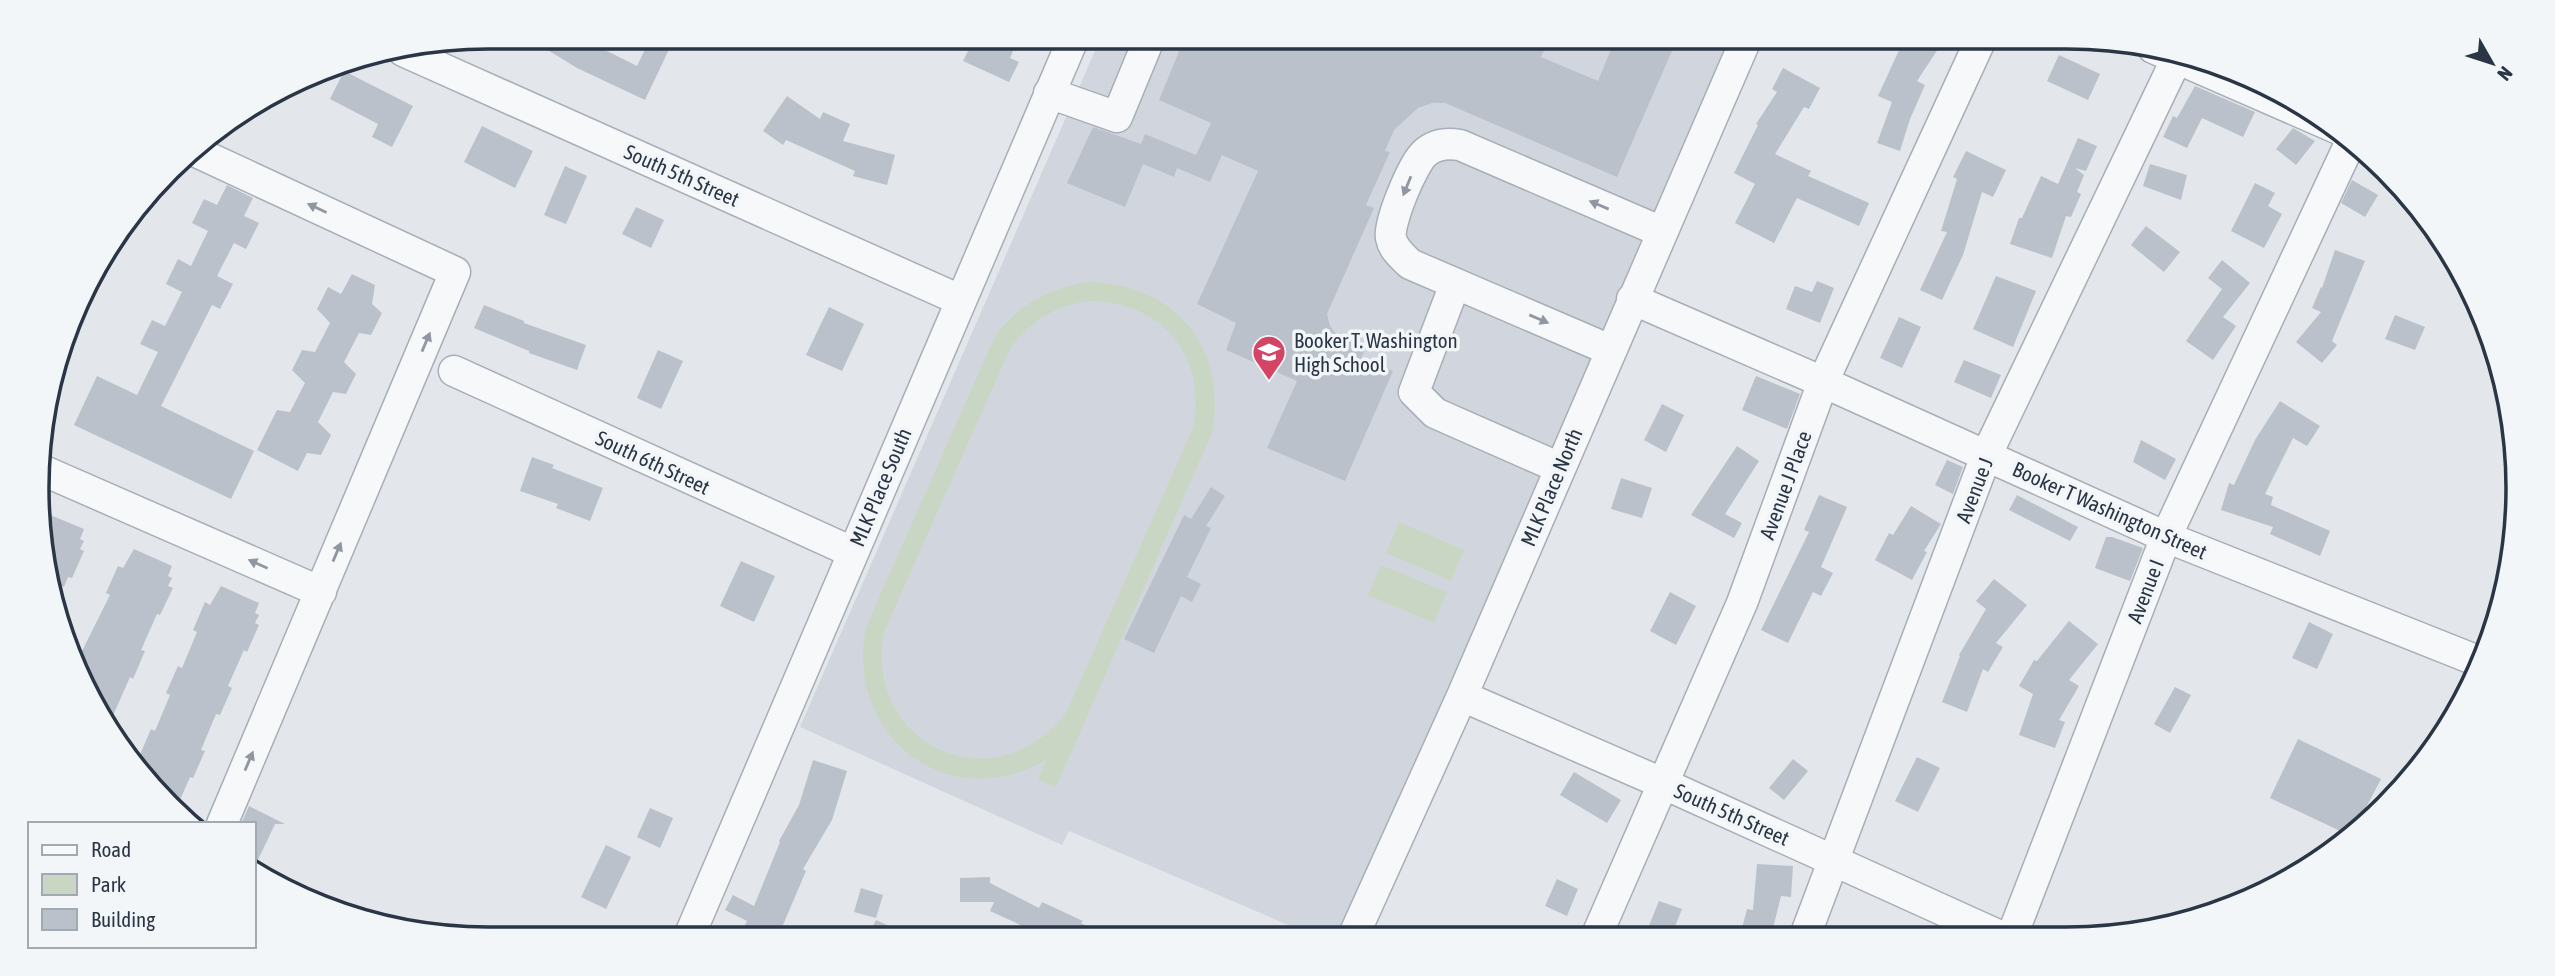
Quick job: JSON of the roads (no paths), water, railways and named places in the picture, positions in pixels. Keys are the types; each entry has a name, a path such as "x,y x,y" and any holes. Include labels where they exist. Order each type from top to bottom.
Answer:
{"street":[{"name":"MLK Place South","path":"693,927 1068,49"},
{"path":"1049,93 1117,117 1145,49"},
{"name":"MLK Place North","path":"1358,927 1462,696 1742,49"},
{"name":"Avenue J Place","path":"1600,927 1742,603 1823,382 1976,49"},
{"name":"South 5th Street","path":"413,55 960,300"},
{"name":"Avenue J","path":"1809,927 1986,456 2162,59"},
{"path":"2212,73 2268,98"},
{"path":"1611,350 1410,264 1397,251 1391,237 1392,223 1416,163 1425,152 1437,146 1448,143 1460,145 1662,232"},
{"name":"Avenue I","path":"2015,927 2166,537 2347,150"},
{"path":"203,155 455,272 223,822"},
{"path":"1455,284 1414,392 1435,412 1560,468"},
{"name":"Booker T Washington Street","path":"1632,299 2166,537 2472,659"},
{"name":"South 6th Street","path":"454,371 852,552"},
{"path":"50,473 321,592"},
{"name":"South 5th Street","path":"1462,696 1980,927"}],"place":[{"name":"Booker T. Washington High School","path":"1269,382"}]}
